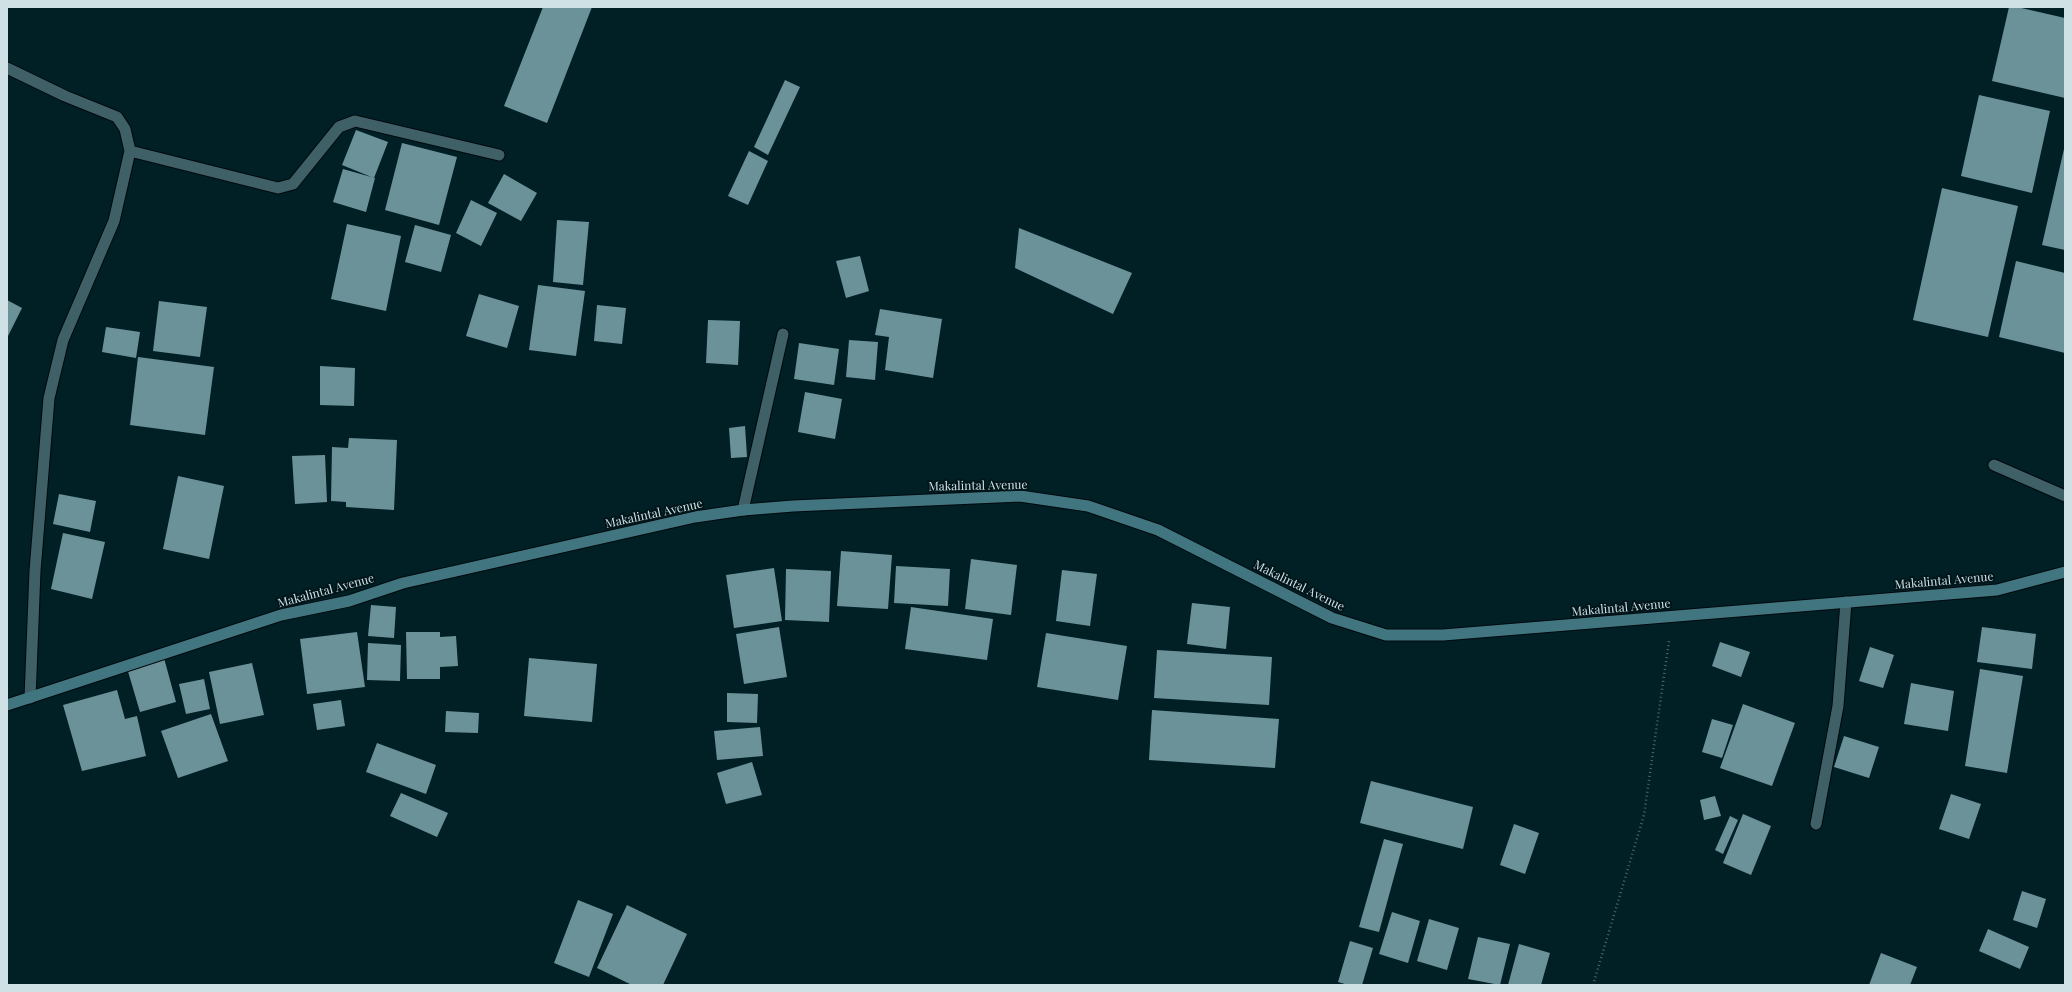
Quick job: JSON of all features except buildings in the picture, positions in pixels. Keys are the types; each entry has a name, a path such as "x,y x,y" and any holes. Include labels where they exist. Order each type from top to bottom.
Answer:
{"main road":[{"name":"Makalintal Avenue","path":"7,705 281,616 349,601 402,582 695,518 743,510 792,506 1020,496 1088,506 1158,530 1332,618 1386,635 1444,635 1997,590 2065,572"}],"street":[{"path":"7,68 65,96 117,116 125,129 130,151 114,221 63,340 49,398 34,571 30,698"},
{"path":"130,151 278,188 293,184 339,127 355,121 499,155"},
{"path":"743,510 783,334"},
{"path":"1994,464 2065,496"},
{"path":"1816,824 1838,706 1846,602"}],"path":[{"path":"1593,985 1644,815 1672,616"}]}
